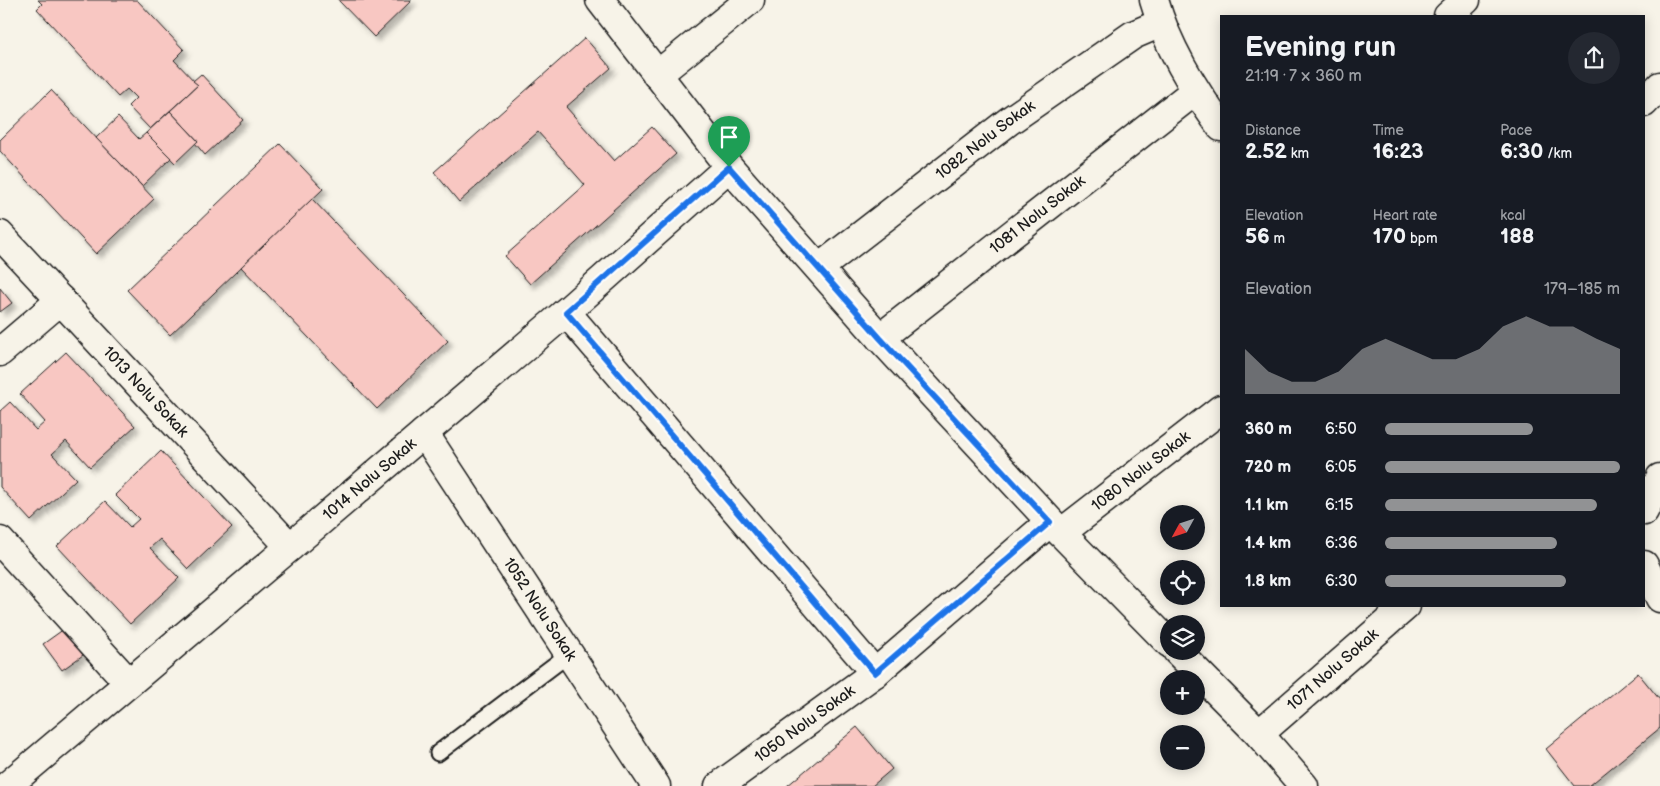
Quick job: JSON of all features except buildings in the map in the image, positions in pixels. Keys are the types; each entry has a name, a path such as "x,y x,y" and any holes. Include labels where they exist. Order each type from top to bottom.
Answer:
{"street":[{"path":"600,0 729,167 880,338 1055,528 1160,634"},
{"path":"657,74 750,0"},
{"path":"1449,15 1466,0"},
{"path":"1158,12 1195,91 1220,126"},
{"name":"1082 Nolu Sokak","path":"819,268 1009,121 1133,35 1158,12"},
{"path":"1645,102 1660,86"},
{"name":"1081 Nolu Sokak","path":"880,338 1195,91"},
{"name":"1014 Nolu Sokak","path":"6,786 129,684 566,312 729,167"},
{"name":"1013 Nolu Sokak","path":"0,235 290,547"},
{"path":"0,352 61,300"},
{"path":"566,312 875,673"},
{"name":"1080 Nolu Sokak","path":"1055,528 1220,410"},
{"name":"1052 Nolu Sokak","path":"424,433 656,786"},
{"path":"1645,509 1660,478"},
{"name":"1050 Nolu Sokak","path":"719,786 875,673 1055,528"},
{"path":"0,541 129,684"},
{"path":"1645,567 1660,598"},
{"name":"1071 Nolu Sokak","path":"1259,734 1405,607"},
{"path":"1186,660 1259,734 1304,786"}],"lane":[{"path":"438,752 569,654"}],"route":[{"path":"729,167 880,338 1050,522 875,673 566,312 729,167"}]}
